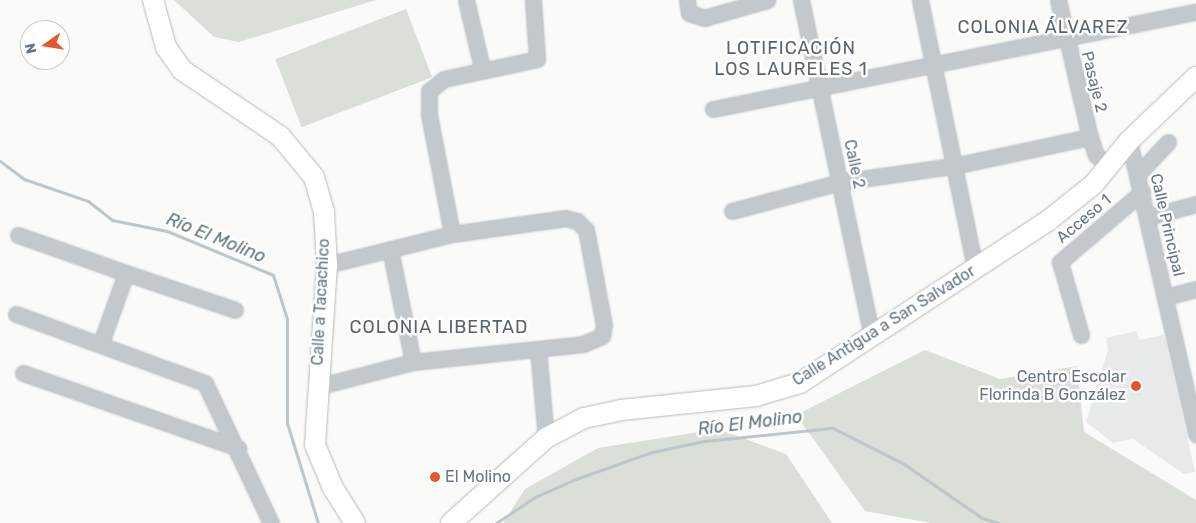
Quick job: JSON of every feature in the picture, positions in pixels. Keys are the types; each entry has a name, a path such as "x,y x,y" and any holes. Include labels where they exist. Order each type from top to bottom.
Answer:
{"main road":[{"name":"Calle a Tacachico","path":"153,0 166,47 182,70 280,136 307,166 324,213 327,265 316,387 315,445 333,488 353,521"},
{"name":"Calle Antigua a San Salvador","path":"451,523 546,438 601,412 756,396 800,383 1049,220 1094,184 1129,141 1196,77"}],"street":[{"path":"466,0 482,68"},
{"path":"452,234 429,115 429,91 444,79 482,68 537,59 533,0"},
{"path":"687,0 690,13 704,18 767,0"},
{"name":"Calle 2","path":"801,0 872,336"},
{"path":"920,0 975,269"},
{"name":"Pasaje 2","path":"1058,0 1090,137 1096,156 1109,166"},
{"path":"713,109 933,68 1196,12"},
{"path":"732,211 840,182 953,166 1090,137"},
{"name":"Calle Principal","path":"1129,141 1166,297 1190,372 1196,434"},
{"path":"1138,174 1168,142"},
{"name":"Acceso 1","path":"1081,335 1060,262 1142,192"},
{"path":"1148,217 1196,204"},
{"path":"316,387 413,362 583,344 602,336 604,325 586,230 577,221 566,218 452,234 327,265"},
{"path":"18,236 235,310"},
{"path":"390,249 413,362"},
{"path":"101,343 126,273"},
{"path":"1166,297 1196,288"},
{"path":"16,314 101,343 204,383 238,448 272,523"},
{"path":"538,349 546,438"},
{"path":"23,373 238,448"}],"shaded area":[{"path":"174,0 376,0 239,42 214,37"},
{"path":"406,9 432,77 301,127 275,59"},
{"name":"Centro Escolar Florinda B González","path":"1137,331 1139,340 1164,335 1195,472 1184,474 1133,439 1113,443 1086,422 1108,350 1106,338"},
{"path":"925,350 1000,379 1077,366 1084,432 1196,500 1196,523 931,523 865,511 796,415"},
{"path":"718,429 786,454 832,523 503,523 525,489 598,448"}],"waterway":[{"name":"Río El Molino","path":"0,161 24,179 88,201 112,220 167,231 273,275 287,319 287,423 318,523"},
{"name":"Río El Molino","path":"496,523 535,497 573,480 652,452 704,441 833,428 904,464 982,518 998,523"}],"place":[{"name":"Centro Escolar Florinda B González","path":"1136,386"},
{"name":"El Molino","path":"435,477"}],"district":[{"name":"COLONIA ÁLVAREZ","path":"1043,27"},
{"name":"LOTIFICACIÓN LOS LAURELES 1","path":"791,59"},
{"name":"COLONIA LIBERTAD","path":"439,327"}]}
